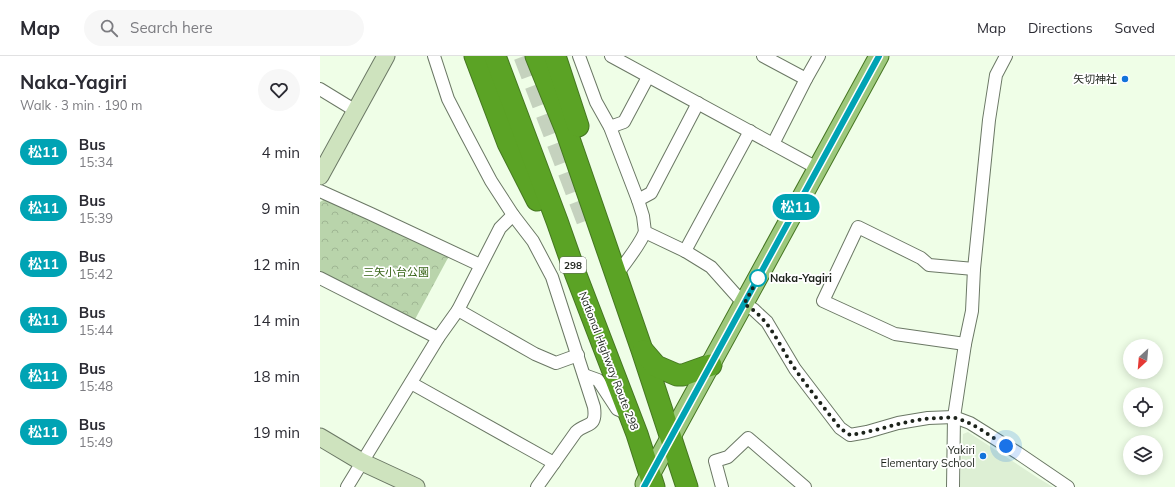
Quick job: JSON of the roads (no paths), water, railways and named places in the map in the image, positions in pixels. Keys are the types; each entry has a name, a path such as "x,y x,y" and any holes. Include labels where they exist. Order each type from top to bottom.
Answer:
{"highway":[{"path":"475,56 508,143 576,275"},
{"name":"National Highway Route 298","path":"495,56 637,434 649,483"},
{"path":"536,56 566,130 642,350 687,487"},
{"path":"555,56 586,147 598,224"},
{"path":"642,350 656,366 678,375 683,375 710,365"}],"main road":[{"path":"649,483 710,365 879,56"}],"street":[{"path":"320,176 386,56"},
{"path":"434,56 448,99 488,175 513,215 533,241 552,277 594,407 595,416 588,426 580,428 576,432 537,487"},
{"path":"579,56 596,102 610,126 643,216 645,232 638,248 616,276"},
{"path":"611,56 817,168"},
{"path":"763,56 806,79"},
{"path":"773,144 819,56"},
{"path":"953,487 954,418 965,344 972,311 974,269 992,98 996,74 1006,56"},
{"path":"610,126 624,122 648,77"},
{"path":"320,89 356,111"},
{"path":"638,200 651,193 698,103"},
{"path":"685,251 750,131"},
{"path":"320,191 480,266"},
{"path":"347,487 438,338 458,310 500,228 513,215"},
{"path":"965,344 895,334 822,301 858,227 921,258 929,265 974,269"},
{"path":"645,232 685,251 711,267 744,304 753,308 766,322 799,374 840,428 850,435 928,418 954,418 970,423 1068,487"},
{"path":"320,278 438,338"},
{"path":"458,310 535,354 556,363 578,355"},
{"path":"584,375 598,380 617,409 629,414"},
{"path":"411,383 554,463"},
{"path":"320,437 362,462 416,487"},
{"path":"722,487 715,461 728,457 748,438 805,487"}],"tunnel":[{"path":"524,56 590,229"}],"place":[{"name":"矢切神社","path":"1125,79"},
{"name":"Naka-Yagiri","path":"758,278"},
{"name":"Yakiri Elementary School","path":"983,456"}],"park label":[{"name":"三矢小台公園","path":"396,272"}]}
